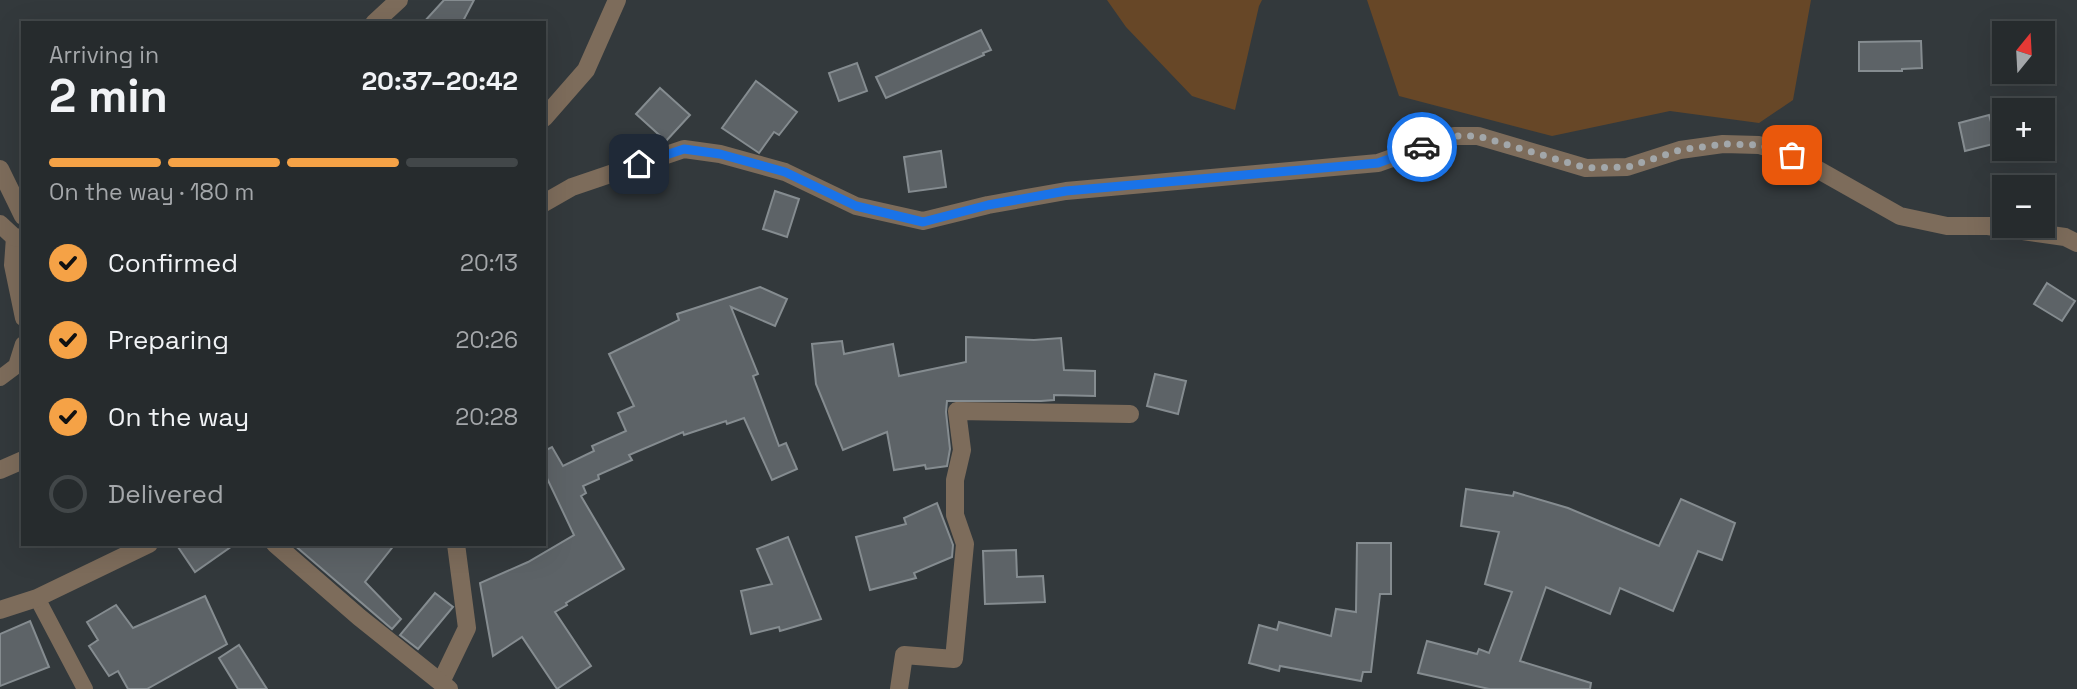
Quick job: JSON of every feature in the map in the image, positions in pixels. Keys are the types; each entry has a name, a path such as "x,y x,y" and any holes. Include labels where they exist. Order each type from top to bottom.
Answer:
{"street":[{"path":"375,21 399,0"},
{"path":"546,116 586,70 617,0"},
{"path":"546,202 572,187 684,149 720,154 785,172 856,206 923,222 988,205 1066,191 1378,163 1454,136 1478,136 1586,168 1628,167 1680,150 1723,144 1759,145 1792,155 1900,216 1947,226 1988,226 2065,237 2077,243"},
{"path":"0,169 21,212"},
{"path":"0,224 18,238"},
{"path":"899,689 904,655 954,659 965,544 955,515 955,480 962,450 957,411 1130,414"},
{"path":"0,470 21,461"},
{"path":"0,610 37,598 145,546"},
{"path":"277,546 359,617 445,686 467,628 456,546"}],"lane":[{"path":"18,238 12,265 21,308"},
{"path":"0,378 16,366 21,350"},
{"path":"37,598 85,689"}],"shaded area":[{"path":"1107,0 1262,0 1235,110 1192,96 1126,27"},
{"path":"1367,0 1811,0 1793,100 1759,123 1670,111 1552,136 1399,96"}],"building":[{"path":"444,0 474,0 463,21 425,21"},
{"path":"981,30 991,50 886,98 876,77"},
{"path":"1921,41 1922,68 1859,71 1859,42"},
{"path":"857,63 867,91 839,101 829,73"},
{"path":"756,81 797,112 779,135 774,132 759,153 722,128"},
{"path":"660,88 690,115 666,141 636,114"},
{"path":"1989,115 1992,144 1965,151 1959,123"},
{"path":"941,151 946,187 909,192 904,157"},
{"path":"775,191 799,199 787,237 763,229"},
{"path":"2047,283 2075,301 2062,321 2034,304"},
{"path":"760,287 787,299 775,326 731,307 758,374 753,376 779,446 786,443 797,469 772,480 744,418 684,435 683,432 629,455 632,460 598,475 599,479 583,486 586,493 581,496 624,569 555,612 591,666 557,689 522,637 493,656 480,583 528,562 574,535 546,476 546,450 552,447 563,466 594,451 592,446 626,431 618,413 634,406 609,354 679,320 677,314"},
{"path":"966,337 1034,340 1061,338 1064,370 1095,371 1095,396 1054,395 1054,400 1041,401 947,401 950,449 947,466 926,469 925,465 894,470 887,432 843,450 816,384 812,344 842,341 844,354 893,344 899,376 966,362"},
{"path":"1155,374 1186,381 1178,414 1147,406"},
{"path":"1466,489 1513,496 1514,492 1568,508 1659,546 1681,499 1735,523 1722,560 1698,551 1673,611 1620,588 1610,614 1546,587 1520,661 1591,683 1590,689 1489,689 1418,673 1427,641 1477,654 1479,649 1489,653 1512,592 1485,584 1499,532 1461,526"},
{"path":"937,503 953,545 952,557 914,573 916,578 870,590 856,537 906,524 904,518"},
{"path":"788,537 821,619 780,631 779,627 751,634 741,591 772,584 757,549"},
{"path":"1357,543 1391,543 1391,594 1380,594 1371,672 1363,672 1361,681 1280,666 1279,671 1249,663 1259,625 1277,630 1279,622 1331,636 1336,609 1356,612"},
{"path":"177,546 232,546 195,572"},
{"path":"295,546 393,546 365,582 401,619 392,629"},
{"path":"1016,550 1017,577 1043,576 1045,602 985,604 983,551"},
{"path":"435,593 453,607 418,649 400,635"},
{"path":"205,596 227,644 147,689 128,689 118,671 109,676 89,646 98,640 87,622 116,605 133,628"},
{"path":"30,621 49,667 0,686 0,634"},
{"path":"239,645 267,689 238,689 219,658"}],"way so far":[{"path":"1422,147 1454,136 1478,136 1586,168 1628,167 1680,150 1723,144 1759,145 1792,155"}],"route":[{"path":"639,164 684,149 720,154 785,172 856,206 923,222 988,205 1066,191 1378,163 1422,147"}]}
